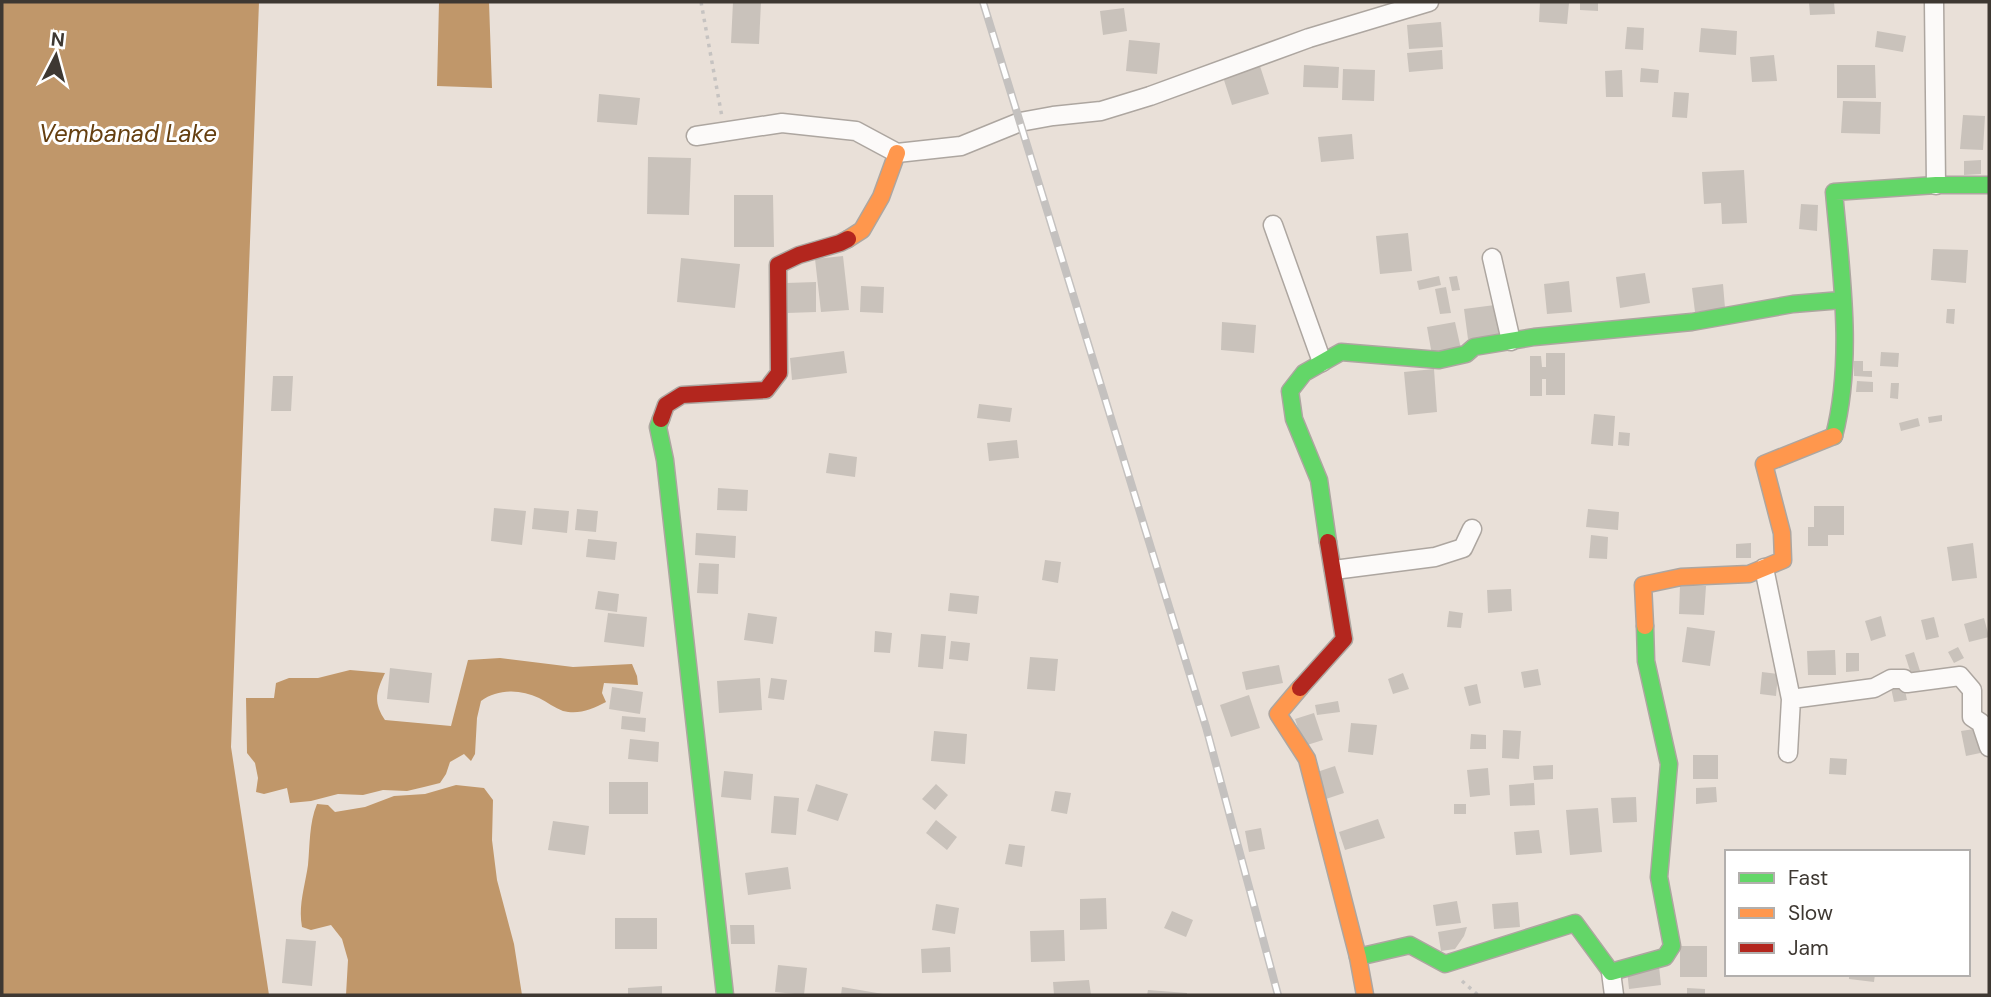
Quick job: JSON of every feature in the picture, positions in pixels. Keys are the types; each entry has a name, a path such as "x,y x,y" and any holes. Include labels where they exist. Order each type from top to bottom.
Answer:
{"street":[{"path":"696,136 782,123 856,131 897,153 961,146 1020,122 1101,111 1150,96 1309,38 1429,2"},
{"path":"1934,2 1936,186"},
{"path":"725,995 665,460 658,427 666,405 682,395 766,390 779,373 778,265 799,255 840,243 862,230 881,197 897,153"},
{"path":"1611,972 1665,957 1672,946 1659,877 1669,764 1646,661 1643,585 1667,579 1749,574 1783,559 1782,533 1764,464 1834,436 1843,394 1842,300 1833,192 1989,185"},
{"path":"1273,225 1322,362"},
{"path":"1492,258 1511,341"},
{"path":"1365,995 1358,957 1307,759 1278,713 1343,639 1321,502 1322,487 1294,418 1290,391 1304,373 1341,352 1439,360 1466,354 1474,347 1534,337 1692,322 1793,304 1842,300"},
{"path":"1334,570 1435,557 1463,548 1472,529"},
{"path":"1764,568 1791,699 1788,753"},
{"path":"1791,699 1874,688 1891,679 1904,679 1907,683 1960,676 1972,690 1972,717 1981,723 1989,747"},
{"path":"1358,957 1410,945 1445,964 1575,923 1611,972 1614,995"}],"path":[{"path":"701,2 724,132"}],"water":[{"name":"Vembanad Lake","path":"2,2 259,2 231,747 269,995 2,995"},
{"path":"439,2 489,2 492,88 437,86"},
{"path":"500,658 573,667 632,664 638,685 604,683 602,693 606,702 580,712 563,711 524,693 502,692 488,697 481,701 477,718 475,754 471,761 464,754 450,762 440,783 407,791 338,794 290,803 287,788 264,794 256,792 258,778 255,763 247,753 246,698 274,698 276,683 289,678 318,678 350,670 385,673 377,702 385,720 451,726 468,660"},
{"path":"456,785 484,788 493,800 492,840 497,880 514,944 522,995 346,995 348,960 342,939 331,925 311,930 302,927 301,904 311,826 317,804 328,805 335,812 365,807 394,796 425,794"}],"building":[{"path":"733,2 761,2 759,44 731,43"},
{"path":"1540,2 1569,3 1567,24 1539,22"},
{"path":"1580,2 1598,2 1598,11 1580,10"},
{"path":"1809,2 1834,2 1835,14 1810,15"},
{"path":"1124,8 1127,31 1103,35 1100,11"},
{"path":"1441,22 1443,47 1409,49 1407,25"},
{"path":"1627,27 1644,28 1643,50 1625,49"},
{"path":"1701,28 1737,31 1736,55 1699,52"},
{"path":"1877,31 1906,36 1903,52 1875,47"},
{"path":"1129,40 1160,43 1157,74 1126,71"},
{"path":"1442,50 1443,69 1409,72 1407,53"},
{"path":"1774,55 1777,81 1752,82 1750,57"},
{"path":"1304,65 1339,67 1338,88 1303,87"},
{"path":"1837,65 1875,65 1876,98 1837,98"},
{"path":"1260,66 1269,94 1232,105 1223,77"},
{"path":"1641,68 1659,70 1658,83 1640,82"},
{"path":"1343,69 1375,70 1374,101 1342,100"},
{"path":"1622,70 1623,97 1606,97 1605,71"},
{"path":"1674,92 1689,93 1687,118 1672,117"},
{"path":"599,94 640,98 637,125 597,122"},
{"path":"1843,101 1881,102 1880,134 1841,133"},
{"path":"1963,115 1985,116 1983,150 1960,149"},
{"path":"1352,134 1354,159 1321,162 1318,137"},
{"path":"648,157 691,158 689,215 647,214"},
{"path":"1981,160 1981,174 1964,175 1964,161"},
{"path":"1744,170 1747,223 1722,224 1721,203 1704,204 1702,172"},
{"path":"734,195 773,195 774,247 734,247"},
{"path":"1801,204 1818,205 1817,231 1799,229"},
{"path":"1408,233 1412,271 1380,274 1376,236"},
{"path":"1933,249 1968,250 1966,283 1931,280"},
{"path":"843,256 849,310 821,312 815,259"},
{"path":"681,258 740,264 735,308 677,302"},
{"path":"1645,273 1650,303 1620,308 1616,277"},
{"path":"1439,276 1441,285 1419,290 1417,281"},
{"path":"1457,276 1460,290 1452,291 1449,277"},
{"path":"1569,281 1572,312 1547,314 1544,284"},
{"path":"816,282 816,312 787,313 786,283"},
{"path":"1723,284 1725,308 1695,312 1692,288"},
{"path":"861,286 884,287 883,313 860,312"},
{"path":"1446,287 1451,313 1440,314 1435,289"},
{"path":"1495,305 1499,335 1468,339 1464,309"},
{"path":"1947,309 1955,309 1954,324 1946,323"},
{"path":"1222,322 1256,325 1254,353 1221,350"},
{"path":"1455,322 1461,349 1432,355 1427,327"},
{"path":"844,351 847,373 792,380 790,358"},
{"path":"1881,352 1899,353 1898,367 1880,366"},
{"path":"1546,353 1565,353 1565,395 1546,395 1546,379 1542,379 1542,396 1530,396 1530,356 1541,356 1542,367 1546,367"},
{"path":"1854,361 1863,361 1863,371 1872,371 1872,377 1854,376"},
{"path":"1434,369 1437,412 1408,415 1404,372"},
{"path":"273,376 293,376 291,411 271,411"},
{"path":"1857,381 1873,382 1873,392 1856,392"},
{"path":"1891,383 1899,383 1898,399 1890,398"},
{"path":"979,404 1012,408 1010,422 977,418"},
{"path":"1594,414 1615,416 1613,446 1591,444"},
{"path":"1942,415 1942,421 1929,423 1928,417"},
{"path":"1918,418 1920,426 1901,431 1899,423"},
{"path":"1619,432 1630,433 1629,446 1618,445"},
{"path":"1017,440 1019,458 989,461 987,443"},
{"path":"829,453 857,457 855,477 826,473"},
{"path":"718,488 748,490 747,511 717,510"},
{"path":"1814,506 1844,506 1844,535 1828,535 1828,546 1808,546 1808,527 1814,527"},
{"path":"494,508 526,511 522,545 491,541"},
{"path":"534,508 569,511 567,533 532,529"},
{"path":"577,509 598,511 596,532 575,530"},
{"path":"1588,509 1619,512 1618,530 1586,527"},
{"path":"696,533 736,536 735,558 695,555"},
{"path":"1591,535 1608,537 1607,559 1589,558"},
{"path":"588,539 617,542 615,560 586,557"},
{"path":"1751,543 1751,558 1736,558 1736,544"},
{"path":"1973,543 1977,578 1952,581 1947,547"},
{"path":"1045,560 1061,562 1058,583 1042,580"},
{"path":"699,563 719,564 718,594 697,593"},
{"path":"1680,585 1706,586 1704,615 1679,614"},
{"path":"1511,589 1512,611 1488,613 1487,590"},
{"path":"598,591 619,594 617,612 595,609"},
{"path":"950,593 979,596 977,614 948,611"},
{"path":"1449,611 1463,613 1461,628 1447,627"},
{"path":"608,613 647,617 644,647 604,642"},
{"path":"748,613 777,617 773,644 744,640"},
{"path":"1881,616 1886,636 1871,641 1865,621"},
{"path":"1934,617 1939,637 1926,640 1921,620"},
{"path":"1984,618 1989,637 1969,642 1964,624"},
{"path":"1687,627 1715,631 1710,666 1682,662"},
{"path":"875,631 892,633 890,653 874,652"},
{"path":"921,634 946,636 943,669 918,667"},
{"path":"951,641 970,643 968,661 949,659"},
{"path":"1958,647 1964,658 1954,663 1948,652"},
{"path":"1835,650 1836,675 1808,675 1807,651"},
{"path":"1914,652 1921,674 1912,677 1905,655"},
{"path":"1846,653 1859,653 1859,671 1846,672"},
{"path":"1030,657 1058,659 1055,691 1027,689"},
{"path":"1279,665 1283,683 1246,690 1242,672"},
{"path":"390,668 432,673 429,703 387,699"},
{"path":"1538,669 1541,685 1524,688 1521,672"},
{"path":"1762,672 1778,674 1776,696 1760,694"},
{"path":"1403,673 1409,689 1393,694 1388,679"},
{"path":"760,678 762,710 719,713 717,681"},
{"path":"771,678 787,680 784,700 768,698"},
{"path":"1903,680 1907,700 1894,702 1890,683"},
{"path":"1477,684 1481,703 1469,706 1464,687"},
{"path":"612,687 643,692 640,714 609,709"},
{"path":"1249,695 1260,728 1231,737 1220,705"},
{"path":"1338,701 1340,712 1317,715 1315,705"},
{"path":"1314,713 1323,740 1304,746 1295,719"},
{"path":"622,716 646,718 645,732 621,729"},
{"path":"1351,723 1377,725 1373,755 1348,752"},
{"path":"1981,728 1985,752 1966,756 1961,731"},
{"path":"1503,730 1521,731 1519,759 1502,758"},
{"path":"934,731 967,734 965,764 931,761"},
{"path":"1471,734 1486,735 1486,749 1470,749"},
{"path":"630,739 659,742 658,762 628,759"},
{"path":"1693,755 1718,755 1718,779 1693,779"},
{"path":"1830,758 1847,759 1846,775 1829,774"},
{"path":"1553,765 1553,779 1534,780 1533,766"},
{"path":"1335,766 1344,793 1323,800 1314,773"},
{"path":"1488,768 1490,795 1470,797 1467,770"},
{"path":"724,771 753,774 751,800 721,797"},
{"path":"609,782 648,782 648,814 609,814"},
{"path":"1534,783 1535,805 1510,806 1509,785"},
{"path":"816,784 848,794 838,821 807,811"},
{"path":"936,784 948,795 935,810 922,799"},
{"path":"1716,787 1717,802 1696,804 1696,788"},
{"path":"1055,791 1071,793 1067,814 1051,811"},
{"path":"774,796 799,798 796,835 771,833"},
{"path":"1636,797 1637,822 1613,823 1611,798"},
{"path":"1454,804 1466,804 1466,814 1454,814"},
{"path":"1598,808 1602,852 1570,855 1566,810"},
{"path":"1378,819 1385,838 1345,850 1339,832"},
{"path":"936,820 957,837 947,850 926,833"},
{"path":"553,821 589,826 585,855 548,850"},
{"path":"1261,828 1265,849 1249,852 1245,831"},
{"path":"1539,830 1542,853 1516,855 1514,832"},
{"path":"1009,844 1025,846 1022,867 1005,864"},
{"path":"788,867 791,889 748,895 745,873"},
{"path":"1106,898 1107,929 1080,930 1080,899"},
{"path":"1457,901 1461,923 1436,926 1433,905"},
{"path":"1518,902 1520,927 1494,929 1492,904"},
{"path":"936,904 959,908 955,934 932,930"},
{"path":"1172,911 1193,920 1186,937 1164,928"},
{"path":"615,918 657,918 657,949 615,949"},
{"path":"730,925 754,925 755,944 731,944"},
{"path":"1467,927 1455,949 1441,951 1438,932"},
{"path":"1064,930 1065,961 1031,962 1030,931"},
{"path":"286,939 316,941 312,986 282,983"},
{"path":"1680,946 1707,946 1707,977 1680,977"},
{"path":"950,947 951,972 922,973 921,949"},
{"path":"778,965 807,968 804,995 775,992"},
{"path":"1659,966 1661,985 1629,989 1627,970"},
{"path":"1849,976 1875,976 1874,982 1849,979"},
{"path":"1089,980 1091,995 1054,995 1053,982"},
{"path":"662,986 662,995 628,995 628,988"},
{"path":"842,987 883,994 883,995 841,995"},
{"path":"1687,988 1705,989 1705,995 1687,995"},
{"path":"1148,990 1187,993 1187,995 1147,995"}],"railway":[{"path":"983,2 1206,727 1278,995"}],"traffic: fast":[{"path":"1834,436 1840,406 1845,346 1834,192 1936,185 1989,185"},
{"path":"1328,542 1319,480 1294,419 1290,391 1304,373 1341,352 1439,360 1466,354 1474,347 1534,337 1692,322 1793,304 1842,300"},
{"path":"661,419 658,427 665,460 725,995"},
{"path":"1358,957 1410,945 1445,964 1575,923 1611,972 1665,957 1672,946 1659,877 1669,764 1646,661 1645,626"}],"traffic: slow":[{"path":"848,239 862,230 881,197 897,153"},
{"path":"1645,626 1643,585 1681,577 1749,574 1783,560 1782,533 1764,464 1834,436"},
{"path":"1300,688 1278,714 1307,759 1358,957 1365,995"}],"traffic: jam":[{"path":"661,419 666,405 682,395 766,390 779,373 778,265 848,239"},
{"path":"1300,688 1344,639 1328,542"}]}
